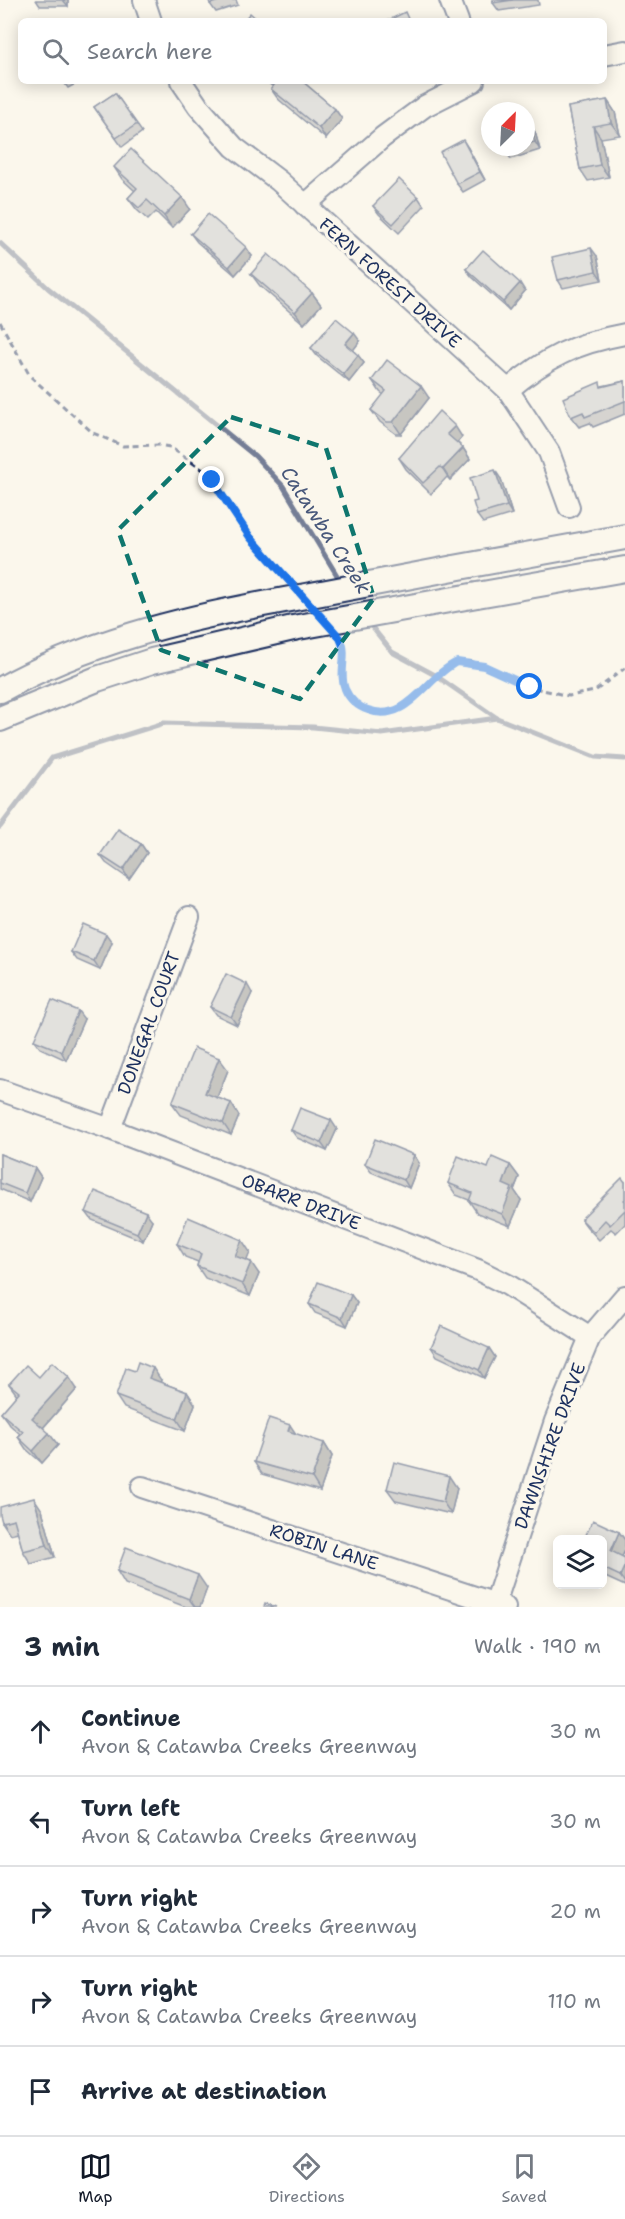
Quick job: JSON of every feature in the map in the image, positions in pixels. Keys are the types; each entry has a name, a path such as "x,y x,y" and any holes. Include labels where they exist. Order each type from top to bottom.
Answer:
{"main road":[{"path":"0,690 81,653 153,630 221,612 625,537"},
{"path":"0,719 97,679 152,661 293,628 625,569"}],"street":[{"path":"144,0 150,18"},
{"path":"450,0 457,18"},
{"path":"607,54 625,51"},
{"name":"FERN FOREST DRIVE","path":"182,84 234,147 305,205 508,390 549,452 569,507"},
{"path":"305,205 391,131 424,106 468,84"},
{"path":"508,390 551,357 589,343 625,334"},
{"name":"DONEGAL COURT","path":"110,1129 189,917"},
{"name":"OBARR DRIVE","path":"0,1090 110,1129 478,1270 508,1285 590,1337"},
{"name":"DAWNSHIRE DRIVE","path":"498,1606 555,1420 590,1337 625,1296"},
{"name":"ROBIN LANE","path":"142,1487 498,1606"}],"path":[{"path":"0,322 30,376 93,433 123,446 170,447 203,470 222,493 241,525 289,580"},
{"path":"340,638 345,650 342,680 344,688 355,704 370,711 388,712 412,700 447,668 457,662 471,662 530,687 569,696 595,691 625,668"}],"highlighted area":[{"path":"231,417 326,448 374,598 300,699 161,650 118,530"}],"building":[{"path":"209,0 222,0 210,4"},
{"path":"493,0 513,0 493,3"},
{"path":"405,12 408,18 393,18"},
{"path":"250,13 256,18 246,18"},
{"path":"306,84 335,109 319,128 271,89 274,85"},
{"path":"115,93 137,124 116,138 94,107"},
{"path":"607,100 611,123 593,126 600,165 580,169 568,107"},
{"path":"463,140 480,172 457,184 440,152"},
{"path":"131,149 182,197 164,216 147,200 139,208 128,198 137,188 114,167"},
{"path":"399,179 418,197 393,224 373,206"},
{"path":"208,214 246,247 229,267 191,234"},
{"path":"591,248 596,271 558,280 552,257"},
{"path":"483,250 520,283 503,302 466,269"},
{"path":"268,254 312,293 295,312 251,274"},
{"path":"336,318 354,333 345,344 358,355 343,374 311,348"},
{"path":"387,360 421,386 393,422 387,422 371,410 386,391 372,380"},
{"path":"625,381 625,401 585,417 583,412 571,417 563,398 600,382 601,387"},
{"path":"439,411 455,426 447,434 463,448 443,469 440,467 423,483 399,458"},
{"path":"495,470 507,506 477,515 473,502 477,501 470,478"},
{"path":"118,829 141,844 123,870 100,855"},
{"path":"83,924 106,934 94,961 71,952"},
{"path":"226,974 247,984 231,1017 210,1007"},
{"path":"52,1000 78,1011 61,1051 34,1040"},
{"path":"194,1048 219,1058 205,1093 231,1103 223,1123 172,1103"},
{"path":"300,1108 331,1120 321,1143 291,1130"},
{"path":"375,1139 414,1155 404,1180 365,1164"},
{"path":"0,1154 35,1168 25,1193 0,1183"},
{"path":"458,1156 488,1168 492,1157 510,1165 503,1184 512,1188 502,1214 469,1201 472,1193 448,1183"},
{"path":"622,1178 625,1182 625,1210 610,1225 605,1220 594,1232 581,1219"},
{"path":"95,1191 146,1212 137,1233 86,1212"},
{"path":"188,1217 242,1240 235,1256 251,1262 242,1284 197,1266 201,1254 177,1244"},
{"path":"318,1282 351,1295 342,1318 309,1304"},
{"path":"441,1326 489,1348 479,1370 431,1347"},
{"path":"52,1362 69,1377 32,1418 49,1433 33,1451 18,1437 23,1432 1,1413 19,1392 9,1384 26,1365 39,1377"},
{"path":"138,1362 153,1368 149,1378 187,1392 177,1419 116,1396 126,1368 135,1371"},
{"path":"269,1418 290,1425 288,1431 324,1443 312,1478 254,1462"},
{"path":"394,1462 449,1476 443,1502 387,1489"},
{"path":"34,1498 47,1545 23,1551 14,1519 2,1522 0,1507"},
{"path":"593,1520 619,1532 611,1551 625,1558 625,1565 620,1576 607,1570 607,1535 586,1535"},
{"path":"126,1547 198,1575 189,1599 117,1571"},
{"path":"265,1603 276,1607 264,1607"}],"waterway":[{"name":"Catawba Creek","path":"0,243 48,288 255,456 283,486 341,582"},
{"name":"Catawba Creek","path":"368,622 392,652 435,675 497,718 595,757 625,759"},
{"path":"0,827 52,758 164,723 313,727 382,734 497,718"}],"route":[{"path":"212,480 250,537 340,638 345,650 342,680 344,688 355,704 379,713 396,710 406,705 447,668 457,662 471,662 484,666 530,687"}]}
